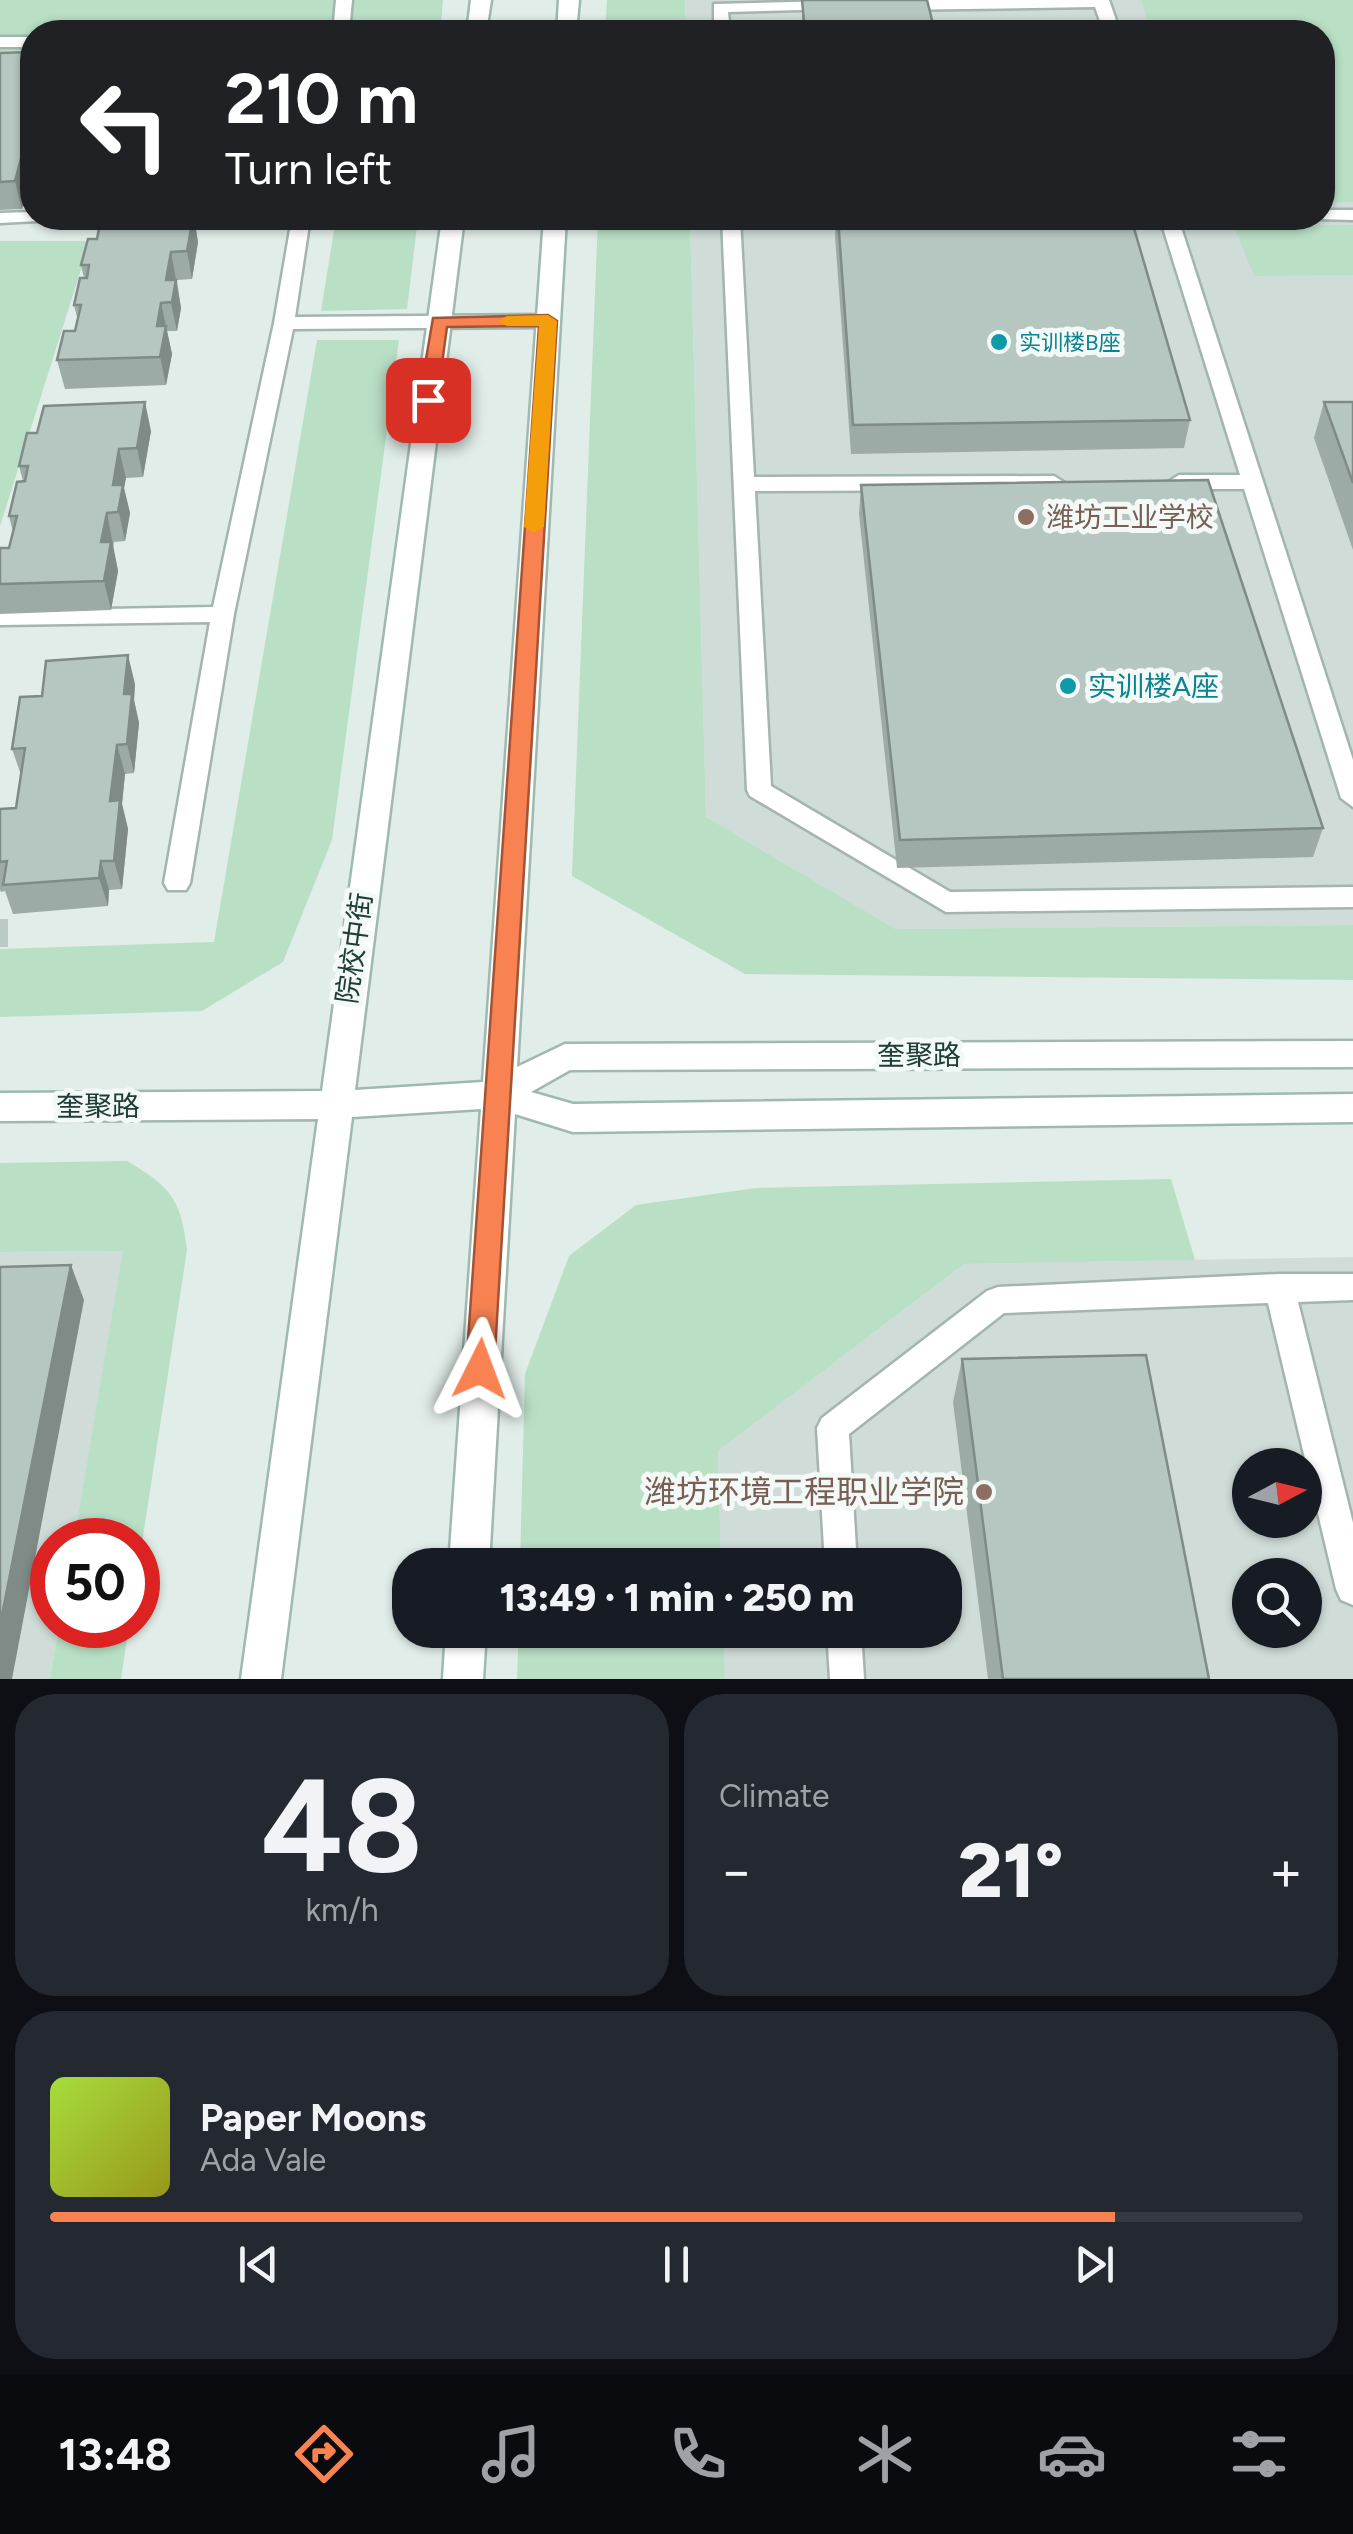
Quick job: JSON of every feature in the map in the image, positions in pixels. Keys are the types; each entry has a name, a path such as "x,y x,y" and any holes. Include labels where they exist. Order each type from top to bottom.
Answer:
{"main road":[{"name":"院校中街","path":"261,1679 450,230"},
{"path":"470,1548 554,230"},
{"name":"奎聚路","path":"496,1096 565,1057 1353,1054"},
{"name":"奎聚路","path":"0,1107 334,1104 496,1096 573,1118 1353,1108"},
{"path":"463,1679 465,1648"}],"lane":[{"path":"873,5 1102,1"},
{"path":"721,20 720,7 854,5"},
{"path":"177,882 224,614 299,230"},
{"path":"732,230 759,790 946,902 1353,897"},
{"path":"1173,230 1353,798"},
{"path":"284,322 548,321"},
{"path":"744,484 1077,482"},
{"path":"1156,482 1254,482"},
{"path":"0,618 224,614"},
{"path":"839,1548 833,1428 998,1300 1353,1286"},
{"path":"1279,1287 1353,1589"},
{"path":"845,1648 847,1679"}],"shaded area":[{"name":"潍坊工业学校","path":"685,0 1353,0 1353,925 894,929 706,817 690,230 1335,230 1335,20 686,20"},
{"path":"124,1251 78,1518 30,1518 30,1648 55,1648 50,1679 0,1679 0,1252"},
{"name":"潍坊环境工程职业学院","path":"1353,1257 1353,1679 725,1679 724,1648 962,1648 962,1548 721,1548 718,1451 964,1264"}],"green space":[{"path":"0,0 443,0 441,20 20,20 20,75 0,76"},
{"path":"607,0 685,0 686,20 606,20"},
{"path":"1141,0 1353,0 1353,202 1335,202 1335,20 1148,20"},
{"path":"1335,225 1353,225 1353,275 1254,276 1236,230 1335,230"},
{"path":"334,230 417,230 407,309 321,311"},
{"path":"598,230 690,230 706,817 895,929 1353,925 1353,980 745,974 572,876"},
{"path":"0,241 90,241 0,526"},
{"path":"317,340 399,340 332,840 283,962 202,1011 0,1017 0,949 214,942"},
{"path":"127,1161 164,1187 177,1206 187,1250 146,1518 78,1518 123,1251 0,1252 0,1163"},
{"path":"1171,1179 1195,1260 964,1264 718,1451 721,1548 520,1548 525,1374 569,1256 636,1205 756,1188"},
{"path":"55,1648 126,1648 121,1679 50,1679"},
{"path":"518,1648 724,1648 725,1679 517,1679"}],"building":[{"path":"802,0 927,0 932,20 804,20"},
{"path":"20,52 20,162 15,181 0,182 0,53"},
{"path":"99,230 191,230 187,251 171,252 166,280 176,280 172,302 161,303 157,326 166,326 160,357 57,360 64,331 75,331 81,305 74,305 80,278 87,278 89,265 81,265 88,239 97,239"},
{"name":"实训楼B座","path":"839,230 1135,230 1190,420 853,425"},
{"path":"145,402 137,448 119,449 113,485 123,485 118,512 107,513 101,542 111,542 104,581 0,584 0,548 9,548 17,516 9,516 17,482 25,481 28,466 19,466 27,433 37,433 44,406"},
{"path":"1324,402 1353,402 1353,483"},
{"name":"实训楼A座","path":"1208,480 1323,828 900,840 861,485"},
{"path":"128,655 124,694 132,694 127,744 117,745 110,801 120,800 114,861 101,861 99,878 3,885 7,861 0,862 0,809 16,808 25,748 12,749 20,697 42,696 46,661"},
{"path":"71,1265 0,1625 0,1267"},
{"path":"1146,1355 1209,1679 1003,1679 962,1359"}],"tunnel":[{"path":"0,933 8,933"}],"slow traffic":[{"path":"507,321 548,321 534,527"}],"place":[{"name":"实训楼B座","path":"999,342"},
{"name":"潍坊工业学校","path":"1026,517"},
{"name":"实训楼A座","path":"1068,686"},
{"name":"潍坊环境工程职业学院","path":"984,1492"}],"route":[{"path":"428,400 439,322 548,321 480,1369"}]}
